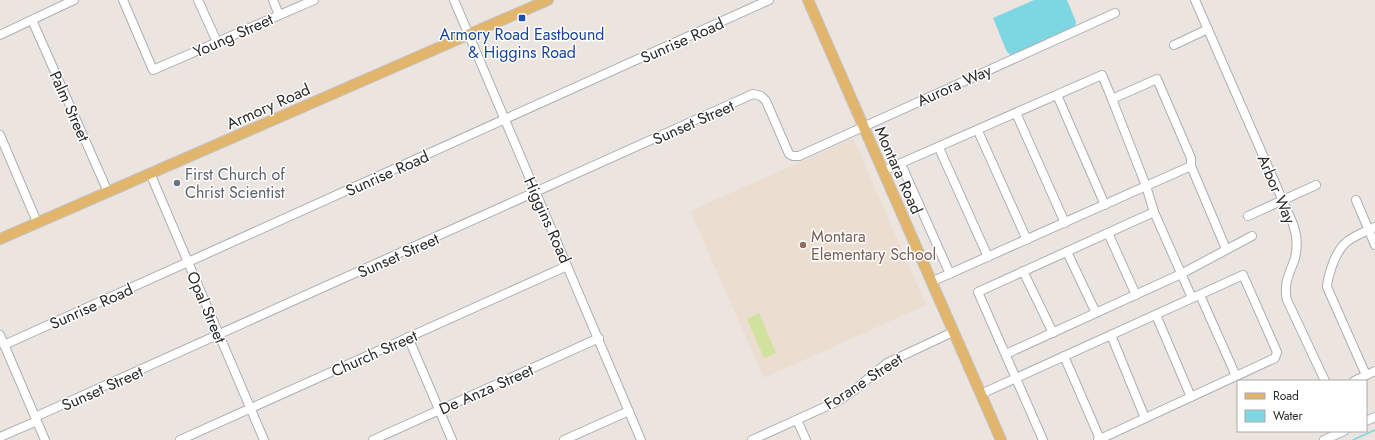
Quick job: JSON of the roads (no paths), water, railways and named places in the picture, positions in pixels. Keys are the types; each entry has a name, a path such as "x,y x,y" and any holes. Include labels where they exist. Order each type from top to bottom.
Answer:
{"main road":[{"name":"Armory Road","path":"0,238 548,0"},
{"name":"Montara Road","path":"808,0 1001,440"}],"street":[{"path":"0,35 74,0"},
{"name":"Young Street","path":"123,0 153,70 314,0"},
{"path":"198,0 217,42"},
{"path":"273,0 280,15"},
{"name":"Higgins Road","path":"454,0 535,193 599,338 641,440"},
{"name":"Sunrise Road","path":"4,345 769,0"},
{"name":"Arbor Way","path":"1195,0 1293,224 1297,244 1294,258 1286,280 1285,291 1287,300 1325,380"},
{"name":"Aurora Way","path":"761,96 766,101 789,154 799,156 1115,13"},
{"name":"Palm Street","path":"32,20 108,192"},
{"path":"1174,44 1208,29"},
{"path":"883,172 1102,75 1146,186 1154,212 1192,298"},
{"path":"1112,99 1157,80 1191,158 1191,166 1226,249"},
{"name":"Sunset Street","path":"0,437 36,419 753,94 761,96"},
{"path":"1057,95 1105,205"},
{"path":"1016,113 1065,223"},
{"path":"978,131 1027,240"},
{"path":"0,135 37,222"},
{"path":"939,148 988,257"},
{"path":"901,164 950,274"},
{"path":"932,282 1191,166"},
{"name":"Opal Street","path":"150,173 264,440"},
{"path":"1248,216 1316,185"},
{"path":"1356,200 1372,229 1375,245"},
{"path":"1043,440 978,292 1154,212"},
{"path":"1366,375 1327,287 1327,280 1339,249 1348,240 1372,229"},
{"path":"1108,233 1136,295"},
{"path":"1006,354 1181,274 1252,236"},
{"path":"1067,252 1096,313"},
{"name":"Church Street","path":"180,440 567,266"},
{"path":"1023,271 1052,333"},
{"path":"981,394 1064,356 1111,335 1156,314 1243,275 1277,352 1275,358 1099,439 1064,356"},
{"path":"1200,295 1236,376"},
{"path":"1156,314 1191,397"},
{"name":"Forane Street","path":"752,440 836,402 852,392 887,363 953,332"},
{"path":"0,335 45,440"},
{"path":"1111,335 1145,418"},
{"path":"408,337 452,440"},
{"name":"De Anza Street","path":"373,440 599,338"},
{"path":"1356,380 1375,371"},
{"path":"564,440 629,411"},
{"path":"797,420 806,440"},
{"path":"1324,440 1342,432"}],"water":[{"path":"1034,0 1067,0 1076,22 1075,26 1011,55 1007,52 993,18"}],"waterway":[{"path":"1353,440 1375,430"}],"place":[{"name":"Armory Road Eastbound & Higgins Road","path":"522,18"},
{"name":"First Church of Christ Scientist","path":"177,183"},
{"name":"Montara Elementary School","path":"803,245"}]}
